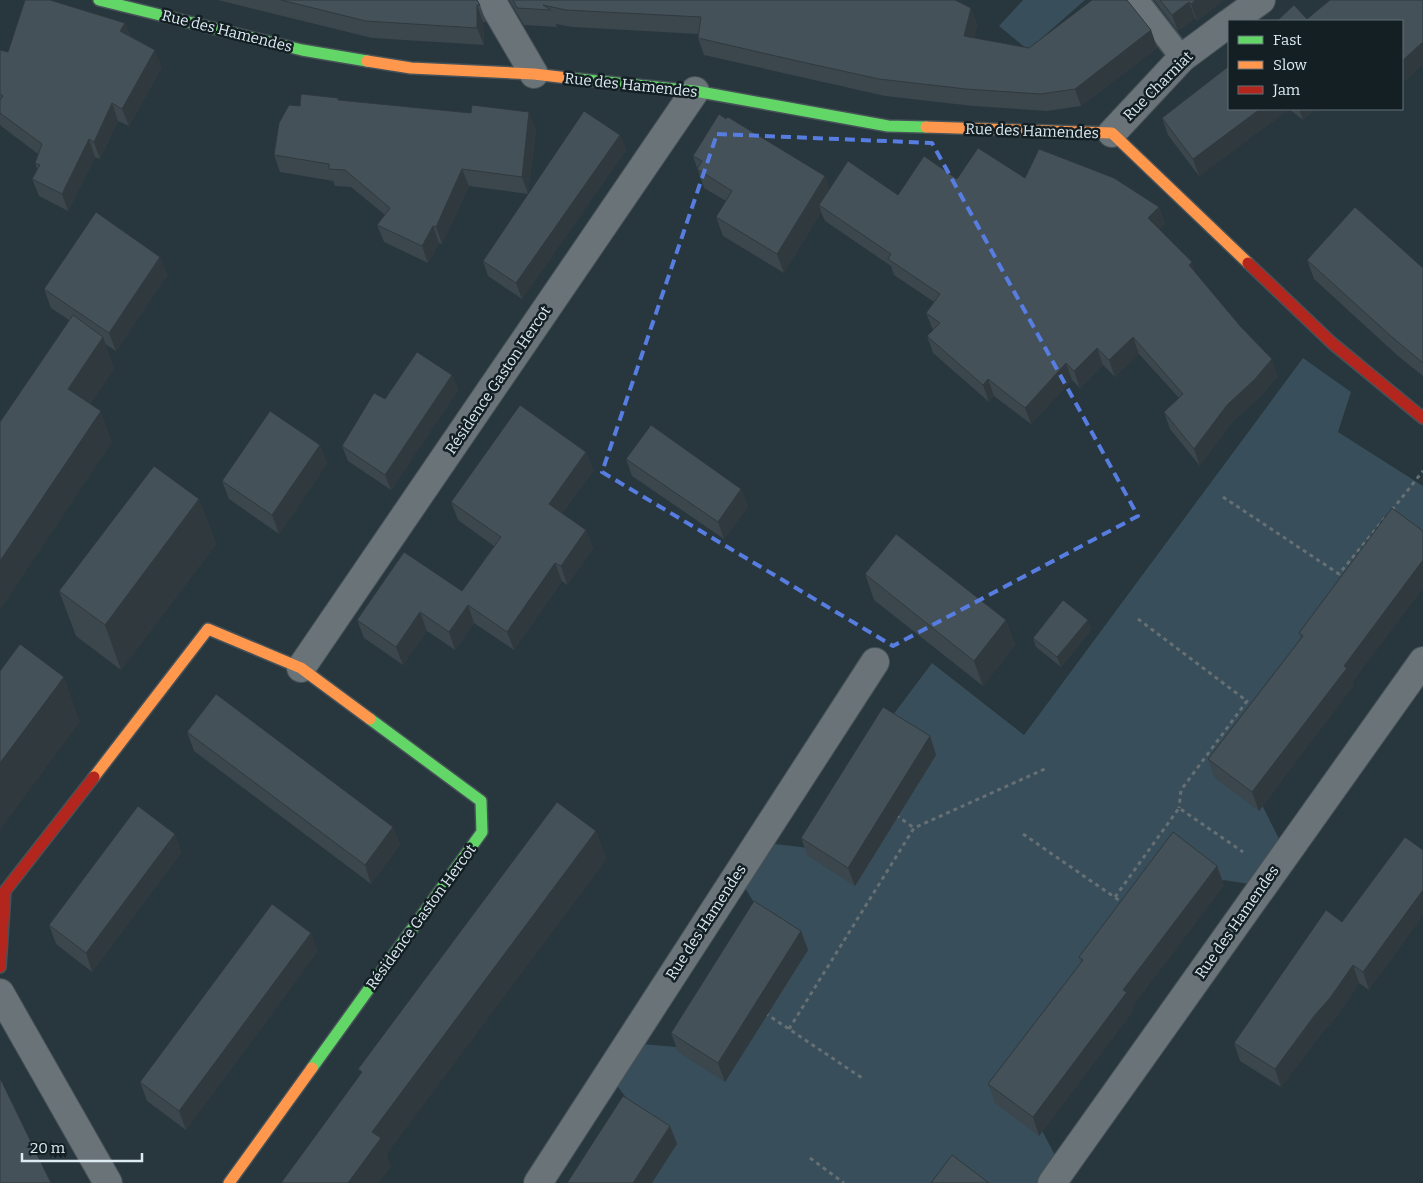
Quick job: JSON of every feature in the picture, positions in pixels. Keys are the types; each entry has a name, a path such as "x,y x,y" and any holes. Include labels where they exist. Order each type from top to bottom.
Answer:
{"street":[{"name":"Rue des Hamendes","path":"99,0 302,50 411,68 534,74 695,91 888,126 1112,133 1332,343 1423,418"},
{"path":"490,0 534,74"},
{"name":"Rue Charniat","path":"1234,20 1261,0"},
{"name":"Rue Charniat","path":"1112,133 1182,58 1228,24"},
{"name":"Résidence Gaston Hercot","path":"302,668 695,91"},
{"name":"Résidence Gaston Hercot","path":"0,967 5,891 208,629 302,668 481,802 482,832 229,1183"},
{"name":"Rue des Hamendes","path":"1052,1183 1423,661"},
{"name":"Rue des Hamendes","path":"538,1183 874,662"},
{"path":"0,994 108,1183"}],"lane":[{"path":"1137,0 1182,58"}],"path":[{"path":"1223,497 1339,574 1423,471"},
{"path":"1115,897 1179,808 1180,790 1247,701 1138,619"},
{"path":"789,1029 914,828 1046,768"},
{"path":"1179,808 1273,872"},
{"path":"894,814 914,828"},
{"path":"1022,834 1126,906"},
{"path":"762,1011 862,1078"},
{"path":"810,1158 844,1183"}],"highlighted area":[{"path":"717,134 932,143 1138,516 893,646 602,472"}],"shaded area":[{"path":"1023,0 1085,0 1028,50 999,26"},
{"path":"1303,358 1351,392 1338,432 1423,486 1423,585 1262,805 1286,853 1263,886 1223,880 1041,1129 1062,1168 1052,1183 584,1183 634,1108 608,1074 629,1043 677,1047 761,914 737,875 758,842 809,848 893,715 932,663 1024,735"}],"building":[{"path":"25,0 50,0 125,23 120,31 155,50 122,109 112,103 94,142 89,139 62,194 32,179 40,165 35,163 42,144 0,113 0,100 3,96 0,94 0,50 8,52"},
{"path":"281,0 477,0 480,5 477,5 477,28 366,21"},
{"path":"513,0 955,0 971,8 964,36 1029,48 1092,0 1127,0 1151,30 1075,89 1040,94 966,89 879,79 793,60 698,38 701,17 566,10 543,5 551,10 517,8"},
{"path":"1160,0 1196,0 1191,4 1189,2 1172,15"},
{"path":"1330,0 1423,0 1423,42 1403,60 1403,20 1278,20 1294,5 1307,19"},
{"path":"1228,67 1228,110 1259,110 1193,159 1162,118"},
{"path":"301,94 338,98 338,100 471,113 472,105 529,112 522,177 462,169 436,227 433,226 422,246 377,225 390,208 345,170 329,169 329,164 274,155 279,123 289,105 300,106"},
{"path":"584,111 620,135 516,283 483,261"},
{"path":"719,114 726,119 728,117 825,176 777,254 716,217 732,191 697,169 702,161 693,156"},
{"path":"978,148 1025,178 1039,149 1114,178 1159,207 1148,218 1192,262 1189,265 1241,327 1272,359 1255,379 1227,405 1194,449 1164,412 1183,394 1133,337 1109,360 1097,348 1074,371 1066,363 1025,408 988,379 983,385 927,336 940,323 926,313 940,294 888,259 891,254 819,205 848,161 898,195 924,156 957,179"},
{"path":"1355,207 1423,268 1423,363 1307,260"},
{"path":"96,212 160,257 109,333 44,289"},
{"path":"73,315 103,337 68,389 101,411 0,561 0,422"},
{"path":"417,352 452,375 385,475 342,446 374,393 385,399"},
{"path":"520,405 586,452 549,504 586,530 561,566 555,563 507,632 468,605 449,632 420,612 396,647 357,620 404,552 462,591 501,537 451,502"},
{"path":"270,411 320,445 272,515 222,481"},
{"path":"651,425 741,489 718,522 626,459"},
{"path":"154,466 199,499 105,625 59,591"},
{"path":"1392,508 1423,531 1423,560 1344,666 1347,668 1252,792 1208,759 1303,636 1299,633"},
{"path":"896,534 1006,620 974,661 865,574"},
{"path":"1063,600 1088,620 1057,657 1033,638"},
{"path":"20,644 64,677 0,763 0,671"},
{"path":"216,694 393,827 365,865 187,732"},
{"path":"883,707 930,736 848,868 801,838"},
{"path":"557,802 596,831 372,1132 381,1138 348,1183 281,1183 362,1072 358,1069"},
{"path":"138,806 175,834 86,953 49,925"},
{"path":"1173,832 1217,866 1123,990 1127,992 1033,1117 988,1084 1083,960 1079,957"},
{"path":"1405,837 1423,850 1423,890 1363,972 1353,965 1275,1069 1234,1043 1326,910 1342,922"},
{"path":"754,901 801,931 718,1063 671,1033"},
{"path":"272,904 311,933 179,1111 140,1082"},
{"path":"1,1080 51,1183 0,1183"},
{"path":"623,1096 670,1126 633,1183 567,1183"},
{"path":"952,1155 989,1183 931,1183"}],"traffic: fast":[{"path":"99,0 302,50 367,61"},
{"path":"568,78 695,91 888,126 926,127"},
{"path":"312,1068 482,832 481,801 370,719"}],"traffic: slow":[{"path":"367,61 411,68 534,74 568,78"},
{"path":"926,127 1112,133 1248,263"},
{"path":"94,777 208,629 301,668 370,719"},
{"path":"229,1183 312,1068"}],"traffic: jam":[{"path":"1248,263 1332,343 1423,418"},
{"path":"0,967 5,891 94,777"}]}
